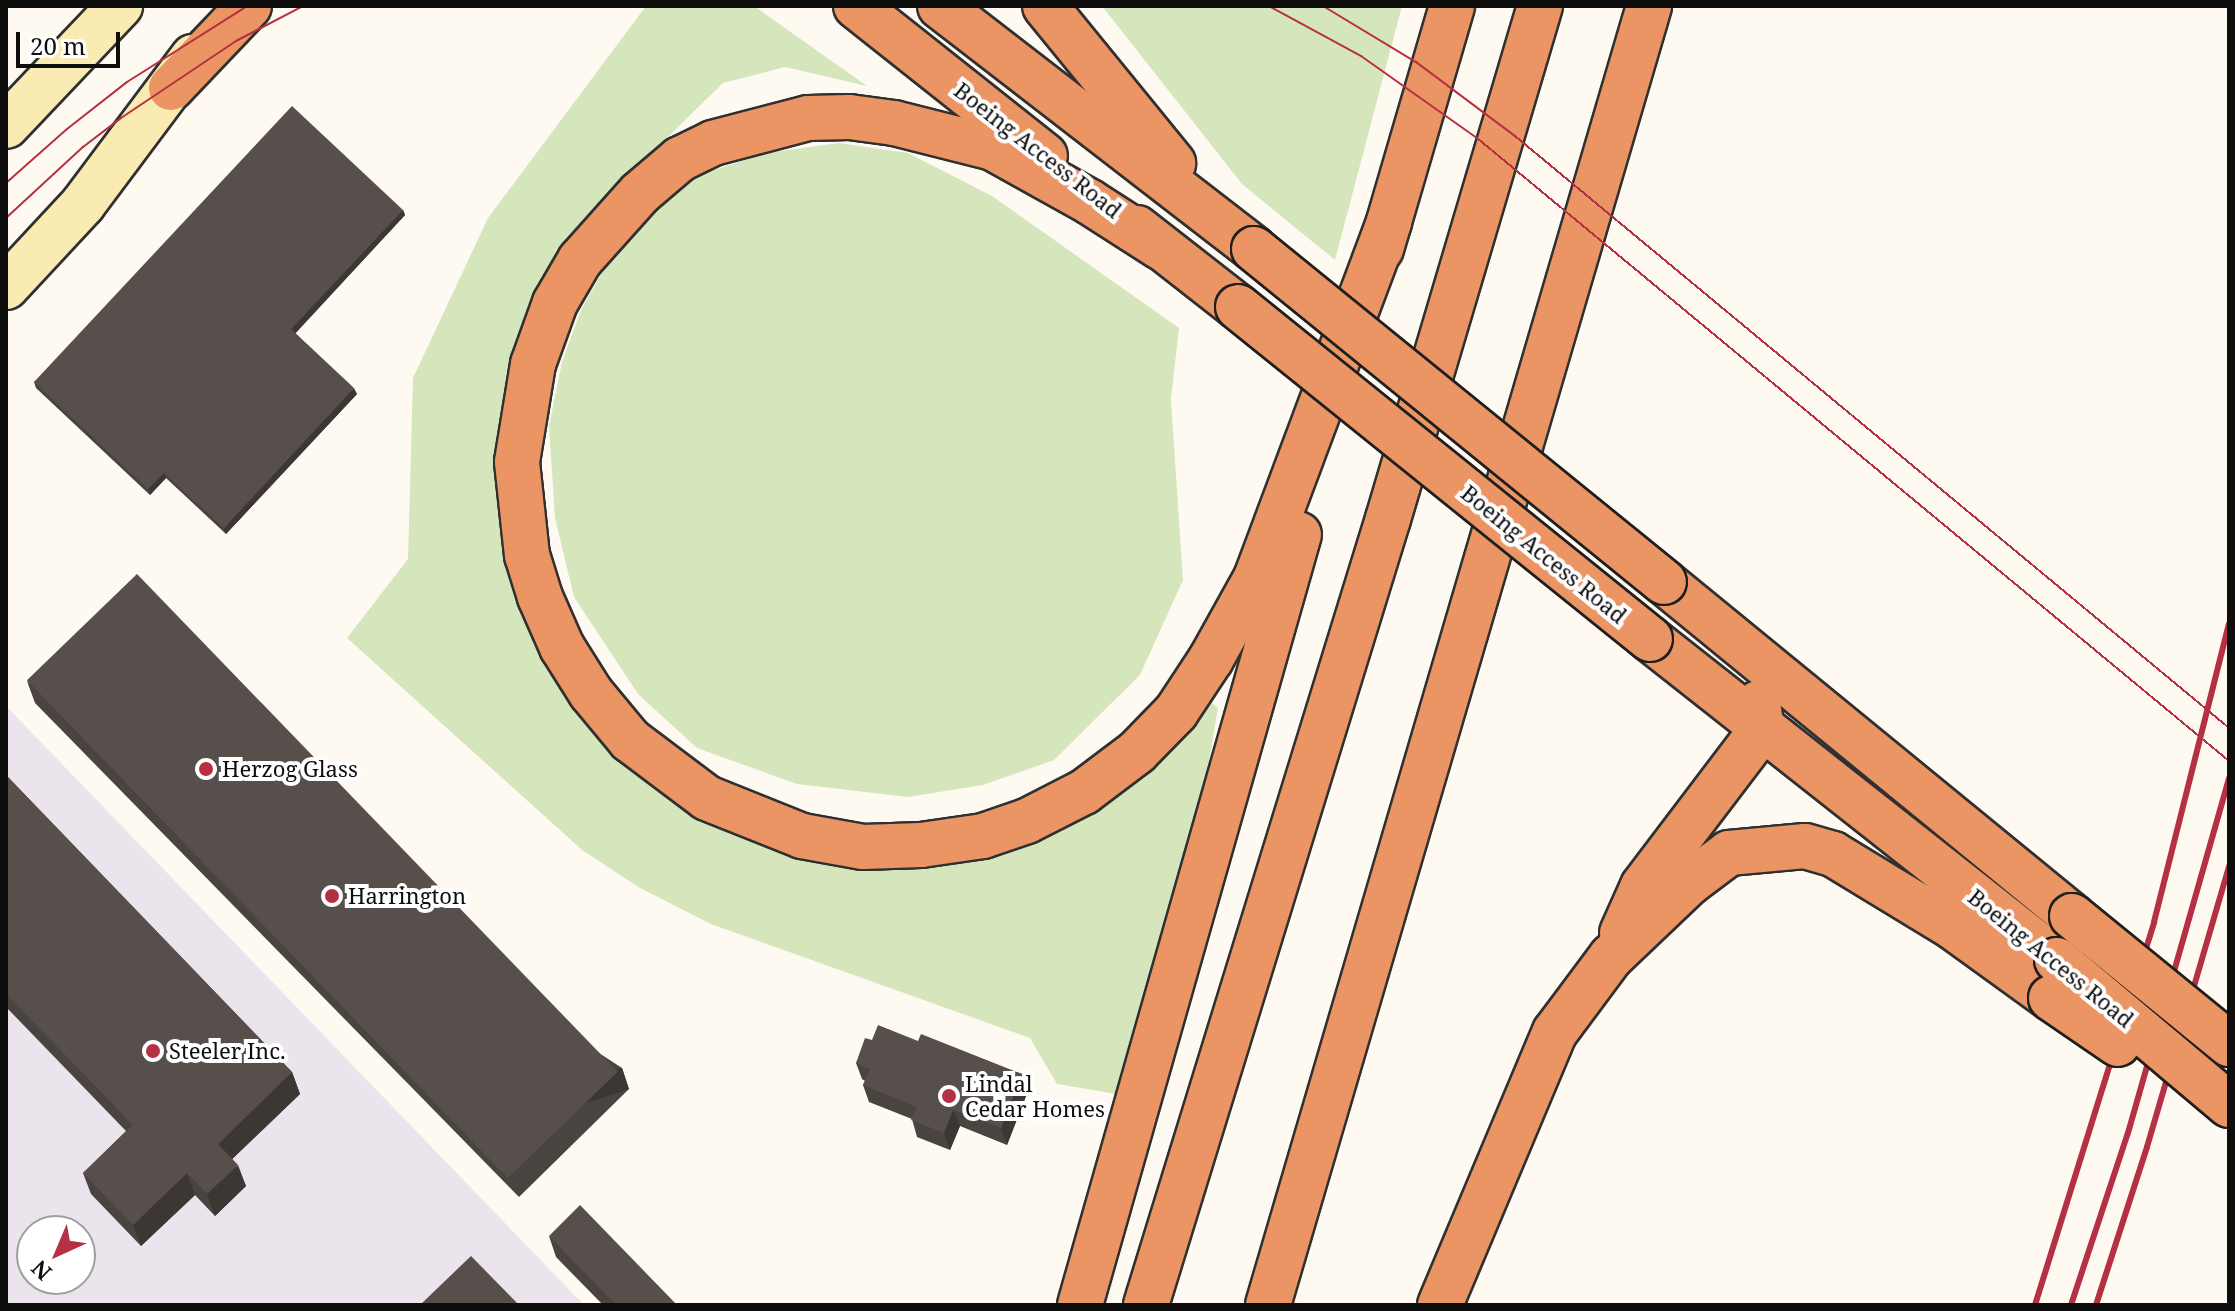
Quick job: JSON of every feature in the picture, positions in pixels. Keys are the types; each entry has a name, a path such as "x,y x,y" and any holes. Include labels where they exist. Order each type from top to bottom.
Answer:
{"highway":[{"path":"171,88 249,6"},
{"name":"Boeing Access Road","path":"856,6 1238,307 1762,729 2054,979 2229,1105"},
{"name":"Boeing Access Road","path":"940,6 1238,236 2229,1044"},
{"path":"1045,6 1238,236"},
{"path":"1080,1305 1452,6"},
{"path":"1146,1305 1383,534 1540,6"},
{"path":"1268,1305 1649,6"},
{"path":"1160,247 1090,202 993,148 894,123 849,117 808,118 713,143 680,159 640,193 580,260 555,303 533,364 517,462 527,555 540,597 562,647 591,693 630,740 707,798 802,836 863,847 921,845 983,836 1027,821 1084,792 1137,752 1176,712 1211,659 1256,578 1389,222"},
{"path":"1611,957 1643,886 1762,729 1752,657"},
{"path":"1440,1305 1555,1032 1611,957 1689,883 1729,853 1805,846 1833,854 1953,927 2054,979 2229,1121"}],"main road":[{"path":"6,126 120,6"},
{"path":"6,287 83,204 230,6"}],"shaded area":[{"path":"6,706 584,1305 6,1305"}],"green space":[{"path":"646,6 754,6 867,86 785,67 723,83 590,213 543,280 512,367 500,470 507,573 556,677 605,741 894,858 1170,745 1211,702 1218,708 1207,773 1116,1094 1057,1084 1030,1038 711,924 640,888 582,850 347,638 408,559 413,378 488,218"},
{"path":"1102,6 1402,6 1335,260 1242,184"},
{"path":"839,143 908,153 992,196 1179,328 1171,399 1183,580 1140,675 1054,760 983,785 908,797 797,784 697,748 638,694 574,597 555,518 549,426 562,362 581,310 605,267 641,219 693,177 766,153"}],"building":[{"path":"292,106 403,210 291,329 354,388 224,528 164,473 148,489 34,382"},
{"name":"Harrington","path":"137,574 618,1072 508,1178 27,680"},
{"name":"Steeler Inc.","path":"6,775 292,1072 218,1144 238,1165 207,1194 187,1173 133,1225 83,1173 133,1125 6,994"},
{"name":"Lindal Cedar Homes","path":"878,1025 918,1041 921,1034 1022,1074 1001,1128 953,1110 944,1133 911,1120 917,1107 863,1085 870,1069 856,1063 865,1038 872,1040"},
{"path":"580,1205 677,1305 611,1305 614,1303 549,1236"},
{"path":"471,1256 519,1305 420,1305"}],"tram line":[{"path":"6,183 127,82 247,6"},
{"path":"6,218 83,147 121,118 236,41 303,6"},
{"path":"1269,6 1361,56 1477,138 2229,761"},
{"path":"1323,6 1416,62 1515,136 2229,728"}],"railway":[{"path":"2035,1305 2154,922 2229,624"},
{"path":"2071,1305 2128,1133 2229,778"},
{"path":"2096,1305 2147,1147 2229,866"}],"place":[{"name":"Herzog Glass","path":"206,769"},
{"name":"Harrington","path":"332,896"},
{"name":"Steeler Inc.","path":"153,1051"},
{"name":"Lindal Cedar Homes","path":"949,1096"}]}
